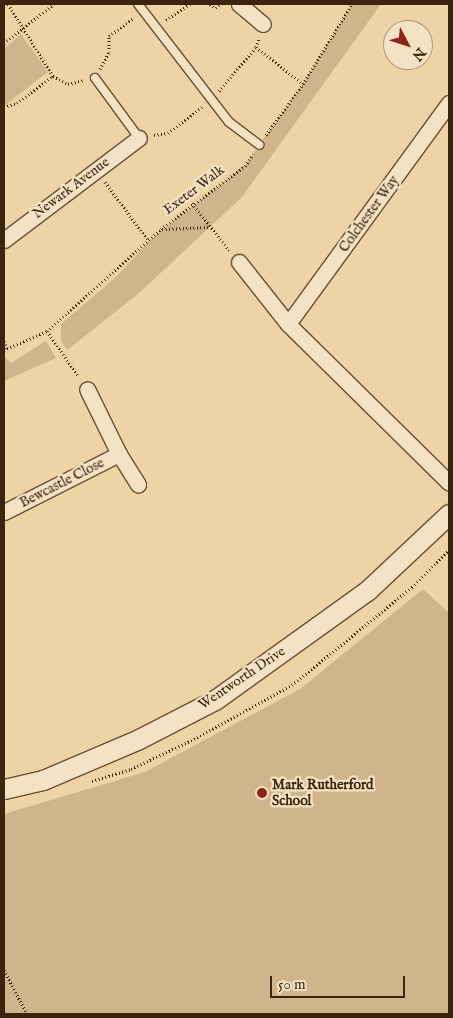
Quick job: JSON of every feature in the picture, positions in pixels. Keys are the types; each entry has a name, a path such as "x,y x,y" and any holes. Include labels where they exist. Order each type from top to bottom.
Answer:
{"street":[{"path":"239,4 263,24"},
{"name":"Colchester Way","path":"288,324 449,103"},
{"name":"Newark Avenue","path":"4,240 139,138"},
{"path":"239,262 288,324 449,483"},
{"name":"Bewcastle Close","path":"87,389 119,454 138,485"},
{"name":"Bewcastle Close","path":"4,512 119,454"},
{"name":"Wentworth Drive","path":"4,789 52,776 138,739 216,700 368,590 449,514"}],"lane":[{"path":"138,4 230,122 259,145"},
{"path":"95,78 139,138"}],"path":[{"path":"8,4 21,28 53,76 68,84 95,78 109,52 108,36 142,11"},
{"path":"4,43 54,4"},
{"path":"156,28 190,4"},
{"path":"210,4 216,8 220,4"},
{"name":"Exeter Walk","path":"6,349 47,331 192,203 245,166 303,84 352,4"},
{"path":"256,47 303,84"},
{"path":"4,107 17,102 53,76"},
{"path":"96,170 148,240"},
{"path":"192,203 239,262"},
{"path":"161,229 211,227"},
{"path":"47,331 87,389"},
{"path":"4,341 6,349"},
{"path":"4,970 27,1014"}],"shaded area":[{"path":"352,4 381,4 242,197 138,294 67,350 61,341 61,324 117,276 150,240 245,165 302,85"},
{"path":"21,34 48,72 4,106 4,49"},
{"path":"46,341 56,358 4,381 4,356 11,363"},
{"name":"Mark Rutherford School","path":"423,589 449,613 449,1014 4,1014 4,814 145,772 300,689"}],"place":[{"name":"Mark Rutherford School","path":"262,793"}]}
